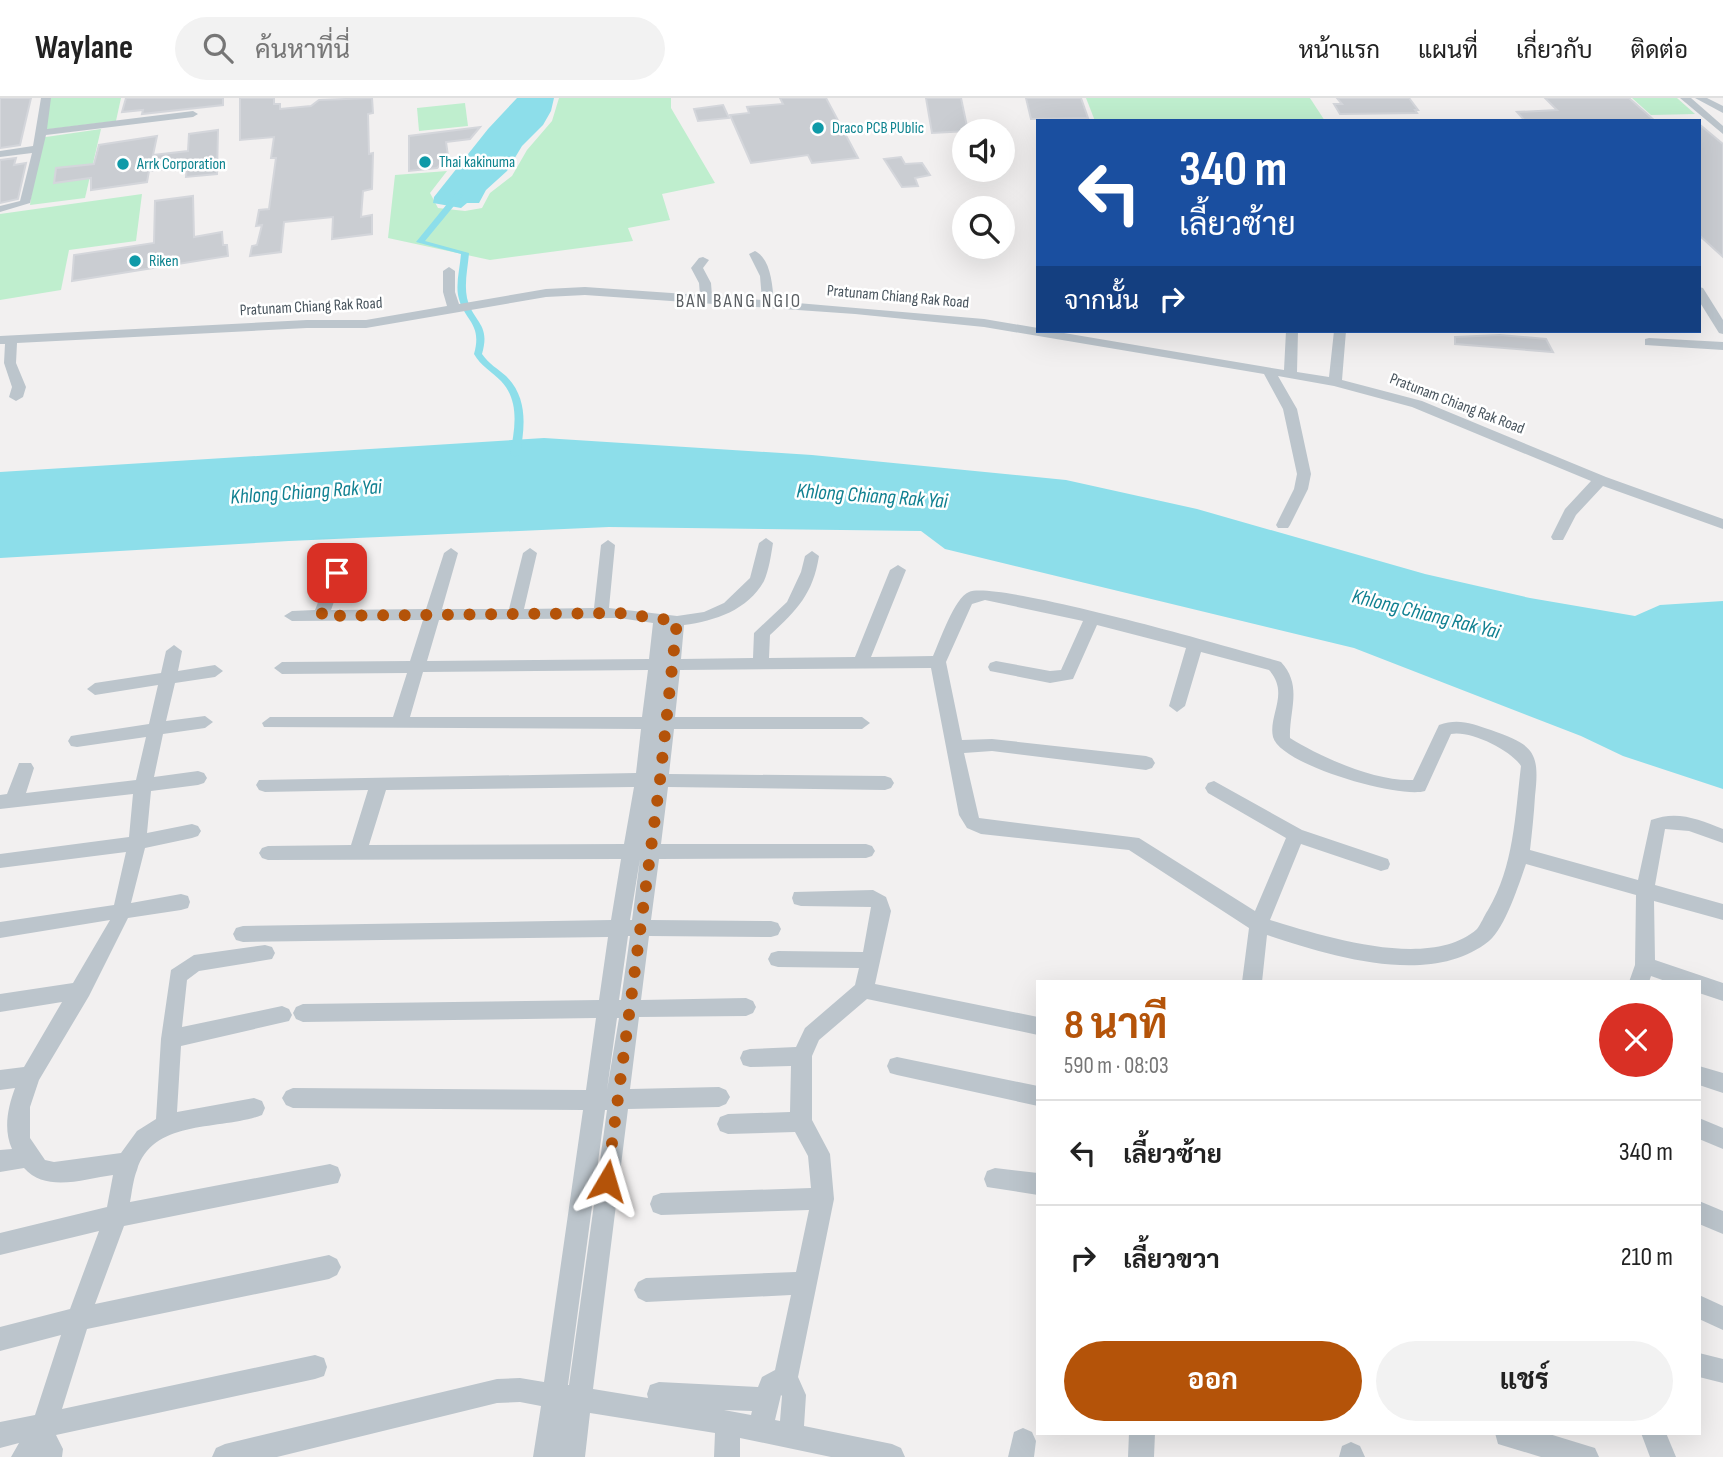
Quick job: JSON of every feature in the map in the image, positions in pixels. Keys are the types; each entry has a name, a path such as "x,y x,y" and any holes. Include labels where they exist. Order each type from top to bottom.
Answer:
{"street":[{"path":"0,209 24,203 41,133 46,98"},
{"path":"1685,98 1723,131"},
{"path":"1700,98 1720,107"},
{"path":"41,133 193,114"},
{"path":"0,154 37,149"},
{"path":"755,254 766,276 768,305"},
{"path":"703,260 697,268 705,283 706,300"},
{"path":"449,271 449,292 456,308"},
{"name":"Pratunam Chiang Rak Road","path":"6,340 307,324 343,326 382,322 565,291 984,323 1036,332"},
{"path":"1701,294 1723,330"},
{"name":"Pratunam Chiang Rak Road","path":"1043,333 1335,382 1417,404 1601,480 1723,524"},
{"path":"1290,374 1292,333"},
{"path":"1335,382 1340,333"},
{"path":"6,340 10,363 19,387 16,397"},
{"path":"1649,342 1723,346"},
{"path":"1269,371 1290,408 1304,474 1301,489 1283,525"},
{"path":"1558,537 1563,520 1574,505 1601,480"},
{"path":"292,616 601,613 631,614 669,621 707,617 729,607 757,579 766,543"},
{"path":"601,613 608,545"},
{"path":"321,616 345,552"},
{"path":"515,615 530,552"},
{"path":"400,722 451,553"},
{"path":"761,662 762,633 793,605 809,572 811,556"},
{"path":"866,662 898,570"},
{"path":"985,595 1047,606 1195,645 1275,666 1284,673 1287,682 1281,736 1284,742 1353,774 1403,788 1419,786 1445,729 1460,726 1519,750 1527,757 1530,766 1520,855 1505,898 1485,934 1451,953 1402,957 1353,950 1261,918 1133,843 981,827 973,823 968,816 938,662 966,601 973,596 985,595"},
{"path":"996,667 1050,677 1068,675 1093,617"},
{"path":"572,1457 567,1398 594,1100 618,1009 652,780 669,621"},
{"path":"1177,706 1195,645"},
{"path":"127,1163 54,1173 38,1168 19,1140 19,1107 30,1076 82,990 121,911 137,843 143,786 174,650"},
{"path":"282,668 938,662"},
{"path":"95,689 215,671"},
{"path":"77,741 205,722"},
{"path":"270,723 862,723"},
{"path":"954,747 992,745 1146,763"},
{"path":"7,802 25,768"},
{"path":"7,802 198,778"},
{"path":"265,785 652,780 885,783"},
{"path":"358,853 379,783"},
{"path":"1213,788 1294,842 1381,864"},
{"path":"1682,980 1642,973 1646,891 1657,825 1676,820 1723,836"},
{"path":"0,860 41,858 137,843 192,831"},
{"path":"1252,980 1261,918 1294,842"},
{"path":"268,853 866,851"},
{"path":"1520,855 1723,912"},
{"path":"801,898 873,898 879,903 881,911 864,990 812,1034 802,1056 802,1122 819,1154 823,1199 786,1378 794,1395 805,1444"},
{"path":"0,930 181,902"},
{"path":"243,934 629,928 771,929"},
{"path":"166,1124 178,976 194,963 265,953"},
{"path":"778,959 871,960"},
{"path":"1701,985 1723,992"},
{"path":"0,1003 82,990"},
{"path":"864,990 1036,1026"},
{"path":"303,1013 746,1007"},
{"path":"546,1457 567,1398 618,1099 618,1009"},
{"path":"171,1039 251,1024 282,1015"},
{"path":"750,1058 802,1056"},
{"path":"897,1066 1036,1096"},
{"path":"0,1080 30,1076"},
{"path":"1701,1076 1723,1083"},
{"path":"293,1098 594,1100 719,1097"},
{"path":"45,1439 78,1319 116,1216 127,1163 145,1138 166,1124 254,1108"},
{"path":"728,1124 802,1122"},
{"path":"1701,1129 1723,1139"},
{"path":"0,1161 28,1157"},
{"path":"0,1244 116,1216 330,1175"},
{"path":"995,1179 1036,1184"},
{"path":"662,1204 823,1199"},
{"path":"1701,1213 1723,1223"},
{"path":"0,1339 78,1319 329,1267"},
{"path":"646,1290 804,1283"},
{"path":"1701,1308 1723,1318"},
{"path":"1701,1366 1723,1371"},
{"path":"24,1457 73,1420 315,1367"},
{"path":"760,1429 771,1387 786,1378"},
{"path":"225,1457 497,1391 520,1390 728,1423 760,1429 805,1444 891,1457"},
{"path":"659,1394 767,1400"},
{"path":"727,1457 728,1423"},
{"path":"1141,1457 1142,1435"},
{"path":"1507,1435 1586,1457"},
{"path":"1654,1435 1663,1457"},
{"path":"0,1436 45,1439"}],"green space":[{"path":"46,98 121,98 116,121 42,130"},
{"path":"559,98 671,98 671,108 715,183 662,194 670,220 628,228 633,241 490,260 388,238 395,175 447,171 430,193 438,208 465,211 482,208 490,193 512,176 527,150 552,121"},
{"path":"1086,98 1310,98 1324,119 1094,119"},
{"path":"1632,98 1677,98 1695,114 1651,115"},
{"path":"465,103 468,126 419,131 417,108"},
{"path":"101,129 85,198 30,205 39,138"},
{"path":"142,194 136,241 69,250 61,290 0,300 0,214"}],"water":[{"path":"517,98 554,98 551,111 543,125 522,146 507,171 486,190 479,203 467,203 461,208 433,203 434,197 488,129"},
{"name":"Khlong Chiang Rak Yai","path":"544,438 812,455 1066,480 1197,509 1425,574 1530,598 1635,616 1660,605 1723,601 1723,789 1623,756 1581,736 1354,648 945,549 921,531 609,527 289,541 0,558 0,472"}],"building":[{"path":"0,98 31,98 20,145 0,148"},
{"path":"126,98 223,98 223,105 142,114 143,110 122,112"},
{"path":"240,98 274,98 274,104 280,104 280,109 311,106 319,100 372,98 373,113 368,114 369,154 373,153 372,189 363,191 361,217 372,215 372,234 332,239 333,217 284,222 281,252 250,256 252,246 257,245 262,225 256,226 259,210 269,209 276,158 271,158 274,137 240,140"},
{"path":"780,98 826,98 858,158 812,163 808,155 751,163 730,115 749,113 747,107 783,104"},
{"path":"926,98 961,98 965,119 952,119 952,132 932,133"},
{"path":"1026,98 1081,98 1088,118 1031,119"},
{"path":"1337,98 1409,98 1418,110 1415,110 1417,113 1340,114 1334,104 1342,104"},
{"path":"1545,98 1629,98 1653,119 1523,119 1517,112 1557,110"},
{"path":"723,105 729,118 698,121 694,109"},
{"path":"1701,126 1723,144 1723,257 1701,237"},
{"path":"480,127 470,139 446,142 448,156 437,168 409,171 409,136"},
{"path":"218,130 217,174 186,177 187,166 149,171 147,182 91,190 91,178 54,183 56,168 94,164 99,145 157,136 153,155 188,151 189,134"},
{"path":"901,157 905,164 922,163 930,175 915,178 918,186 902,187 884,159"},
{"path":"16,158 14,165 26,163 18,199 0,203 0,160"},
{"name":"Riken","path":"193,196 194,237 222,232 223,245 227,245 228,256 72,281 74,255 154,243 155,201"},
{"path":"1500,335 1546,339 1553,352 1455,344 1455,337"}],"waterway":[{"path":"459,195 420,242 465,253 462,293 480,330 481,344 478,354 509,385 518,403 520,423 515,454"}],"place":[{"name":"Draco PCB PUblic","path":"818,128"},
{"name":"Thai kakinuma","path":"425,162"},
{"name":"Arrk Corporation","path":"123,164"},
{"name":"Riken","path":"135,261"}],"district":[{"name":"BAN BANG NGIO","path":"739,301"}],"route":[{"path":"337,573 321,616 619,613 677,621 660,780 607,1181"}]}
